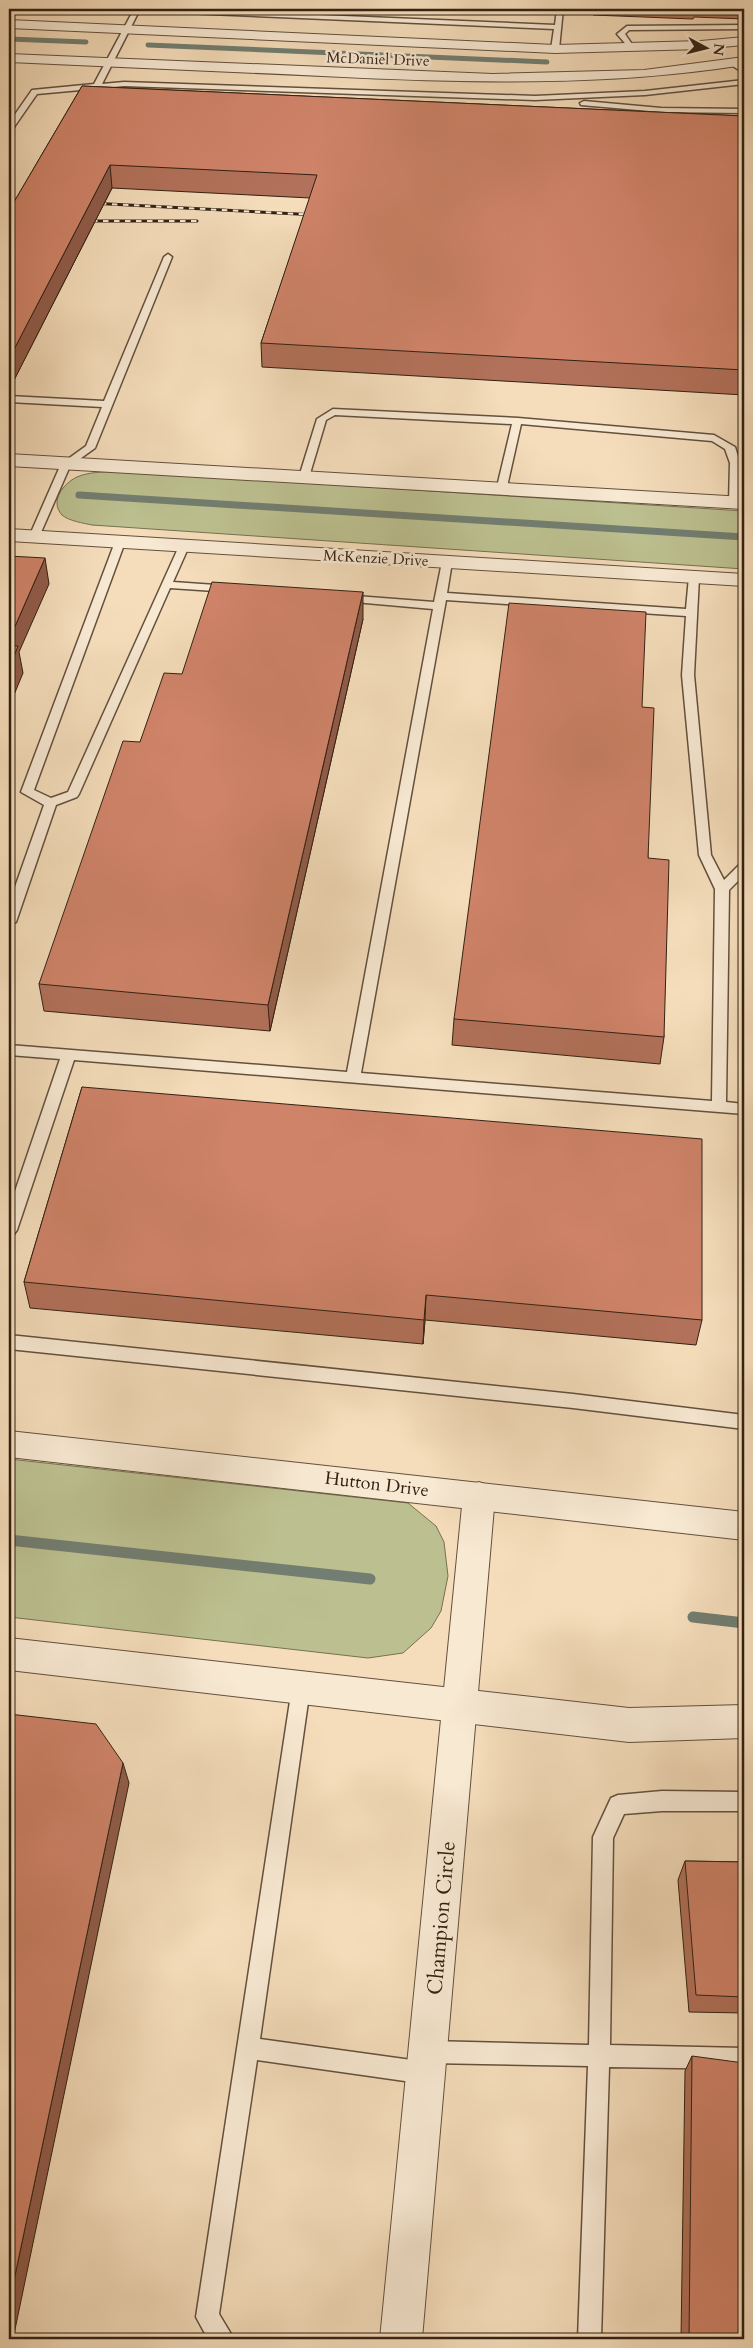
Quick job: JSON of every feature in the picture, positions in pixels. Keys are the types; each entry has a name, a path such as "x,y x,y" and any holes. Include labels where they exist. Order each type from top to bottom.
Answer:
{"street":[{"name":"McDaniel Drive","path":"9,24 555,49 744,41"},
{"name":"McDaniel Drive","path":"9,58 481,79 623,76 741,65"},
{"path":"9,460 739,503"},
{"name":"McKenzie Drive","path":"9,535 744,580"},
{"name":"Hutton Drive","path":"9,1444 744,1526"},
{"name":"Champion Circle","path":"402,2339 479,1496"},
{"path":"9,1654 629,1725 744,1722"}],"lane":[{"path":"128,9 557,27"},
{"path":"96,87 111,63 137,9"},
{"path":"555,49 560,9"},
{"path":"630,47 621,34 627,28 744,28"},
{"path":"416,94 419,77"},
{"path":"9,128 35,92 124,84 522,97 645,93 744,82"},
{"path":"522,97 661,110 744,111"},
{"path":"34,537 66,464 90,448 168,257"},
{"path":"9,399 108,404"},
{"path":"304,477 322,419 333,412 518,421 714,438 730,447 735,463 739,503"},
{"path":"502,490 514,428 518,421"},
{"path":"120,542 27,792 51,803 73,794 184,546"},
{"path":"352,1078 447,562"},
{"path":"694,577 688,675 705,855 722,889 719,1107"},
{"path":"167,585 244,590"},
{"path":"331,597 692,613"},
{"path":"9,922 51,803"},
{"path":"722,889 744,868"},
{"path":"9,1050 744,1109"},
{"path":"9,1230 69,1055"},
{"path":"9,1342 573,1401 744,1422"},
{"path":"222,2339 207,2317 301,1688"},
{"path":"589,2339 599,2056 603,1837 618,1805 662,1800 744,1802"},
{"path":"248,2048 428,2062 599,2056 744,2058"}],"green space":[{"path":"116,471 744,511 744,569 92,525 65,517 58,510 57,504 60,493 72,480 86,474"},
{"path":"9,1459 408,1503 436,1526 444,1542 448,1576 441,1611 431,1628 403,1653 368,1658 9,1617"}],"building":[{"path":"82,86 744,116 744,370 261,343 317,175 110,165 9,359 9,201 14,202"},
{"path":"9,556 45,558 9,640"},
{"path":"212,582 363,592 268,1005 39,984 123,741 140,742 164,673 182,674"},
{"path":"509,603 646,612 642,707 654,708 648,858 669,860 664,1037 454,1019"},
{"path":"9,646 18,646 9,669"},
{"path":"82,1087 702,1139 702,1320 426,1295 424,1320 24,1282"},
{"path":"9,1714 96,1724 123,1763 9,2304"},
{"path":"685,1861 744,1862 744,1997 696,1995"},
{"path":"692,2056 744,2063 744,2339 689,2339"}],"waterway":[{"path":"9,39 86,42"},
{"path":"148,45 547,62"},
{"path":"79,495 744,537"},
{"path":"9,1540 370,1579"},
{"path":"693,1617 744,1623"}],"railway":[{"path":"9,199 28,200"},
{"path":"90,203 317,215"},
{"path":"81,221 197,221"}]}
